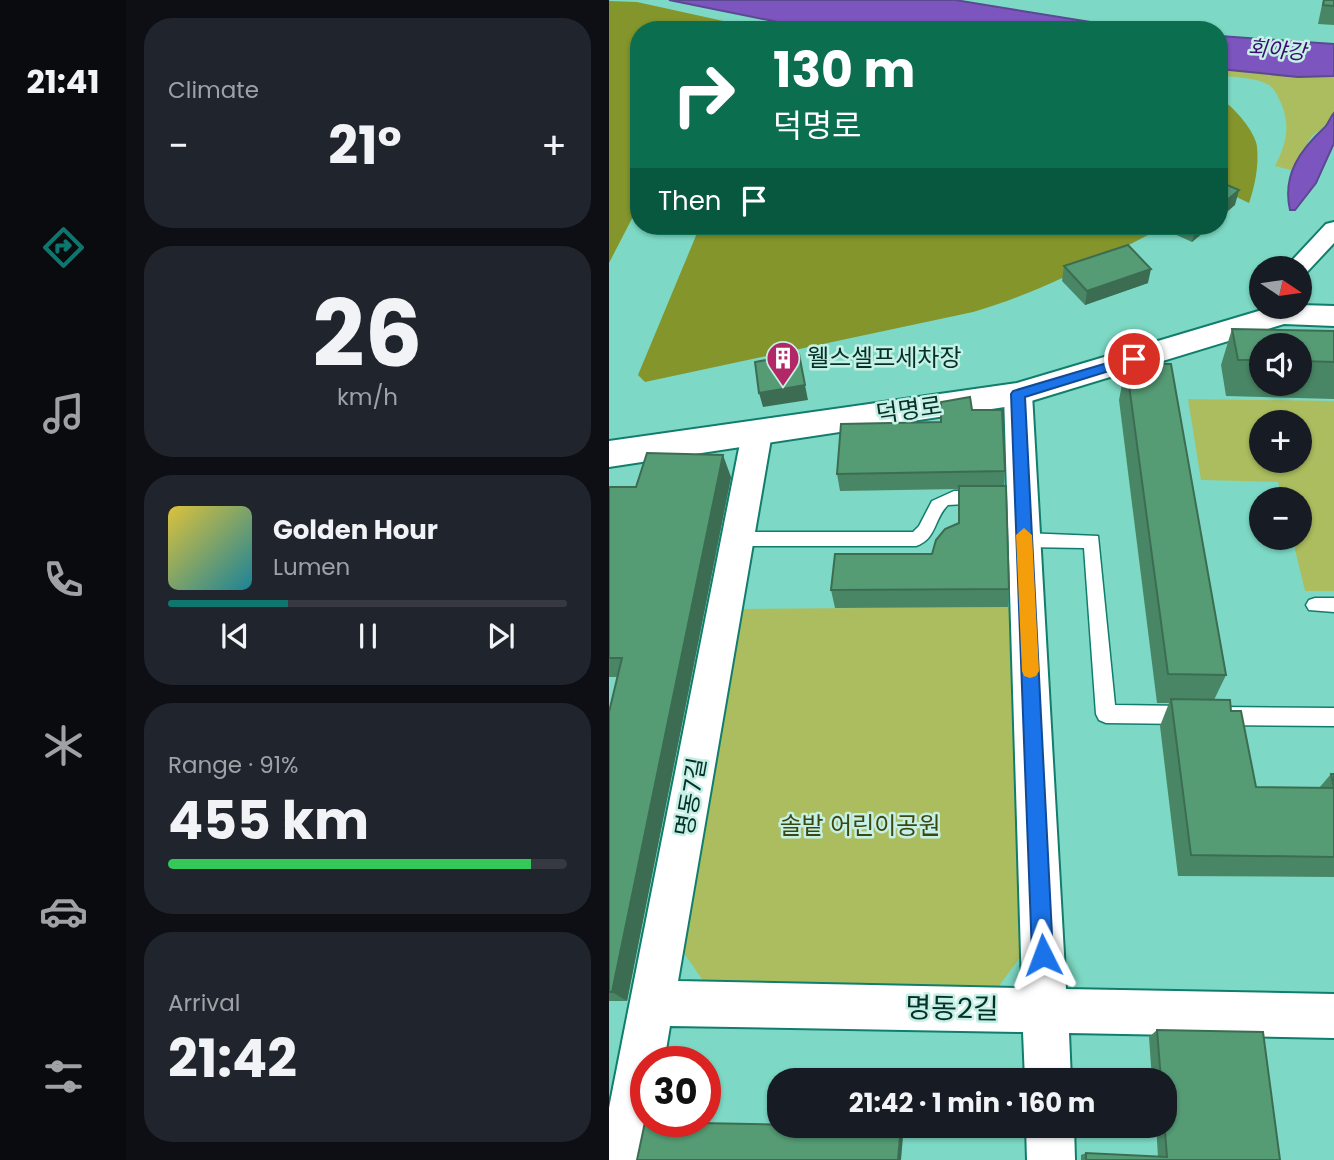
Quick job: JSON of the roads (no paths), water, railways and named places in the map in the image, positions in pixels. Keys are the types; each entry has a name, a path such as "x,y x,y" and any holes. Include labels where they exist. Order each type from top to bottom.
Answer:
{"street":[{"path":"1308,256 1334,229"},
{"name":"덕명로","path":"1313,314 1334,317"},
{"name":"덕명로","path":"609,454 1018,394 1254,319"},
{"path":"1018,394 1010,497 1024,540 1047,1068"},
{"name":"명동7길","path":"623,1160 757,433"},
{"name":"명동2길","path":"653,1003 1334,1016"},
{"path":"1050,1138 1051,1160"}],"lane":[{"path":"737,539 916,539 924,534 932,512 941,501 950,498 1010,497"},
{"path":"1024,540 1092,541 1106,714 1334,718"},
{"path":"1315,605 1334,605"}],"water":[{"path":"669,0 955,0 1084,21 773,21"},
{"name":"회야강","path":"1228,37 1334,44 1334,76 1298,77 1228,70"},
{"path":"1334,113 1334,143 1316,183 1295,210 1290,210 1289,186 1295,164"}],"place":[{"name":"웰스셀프세차장","path":"783,388"}],"park label":[{"name":"솔밭 어린이공원","path":"860,826"}]}
